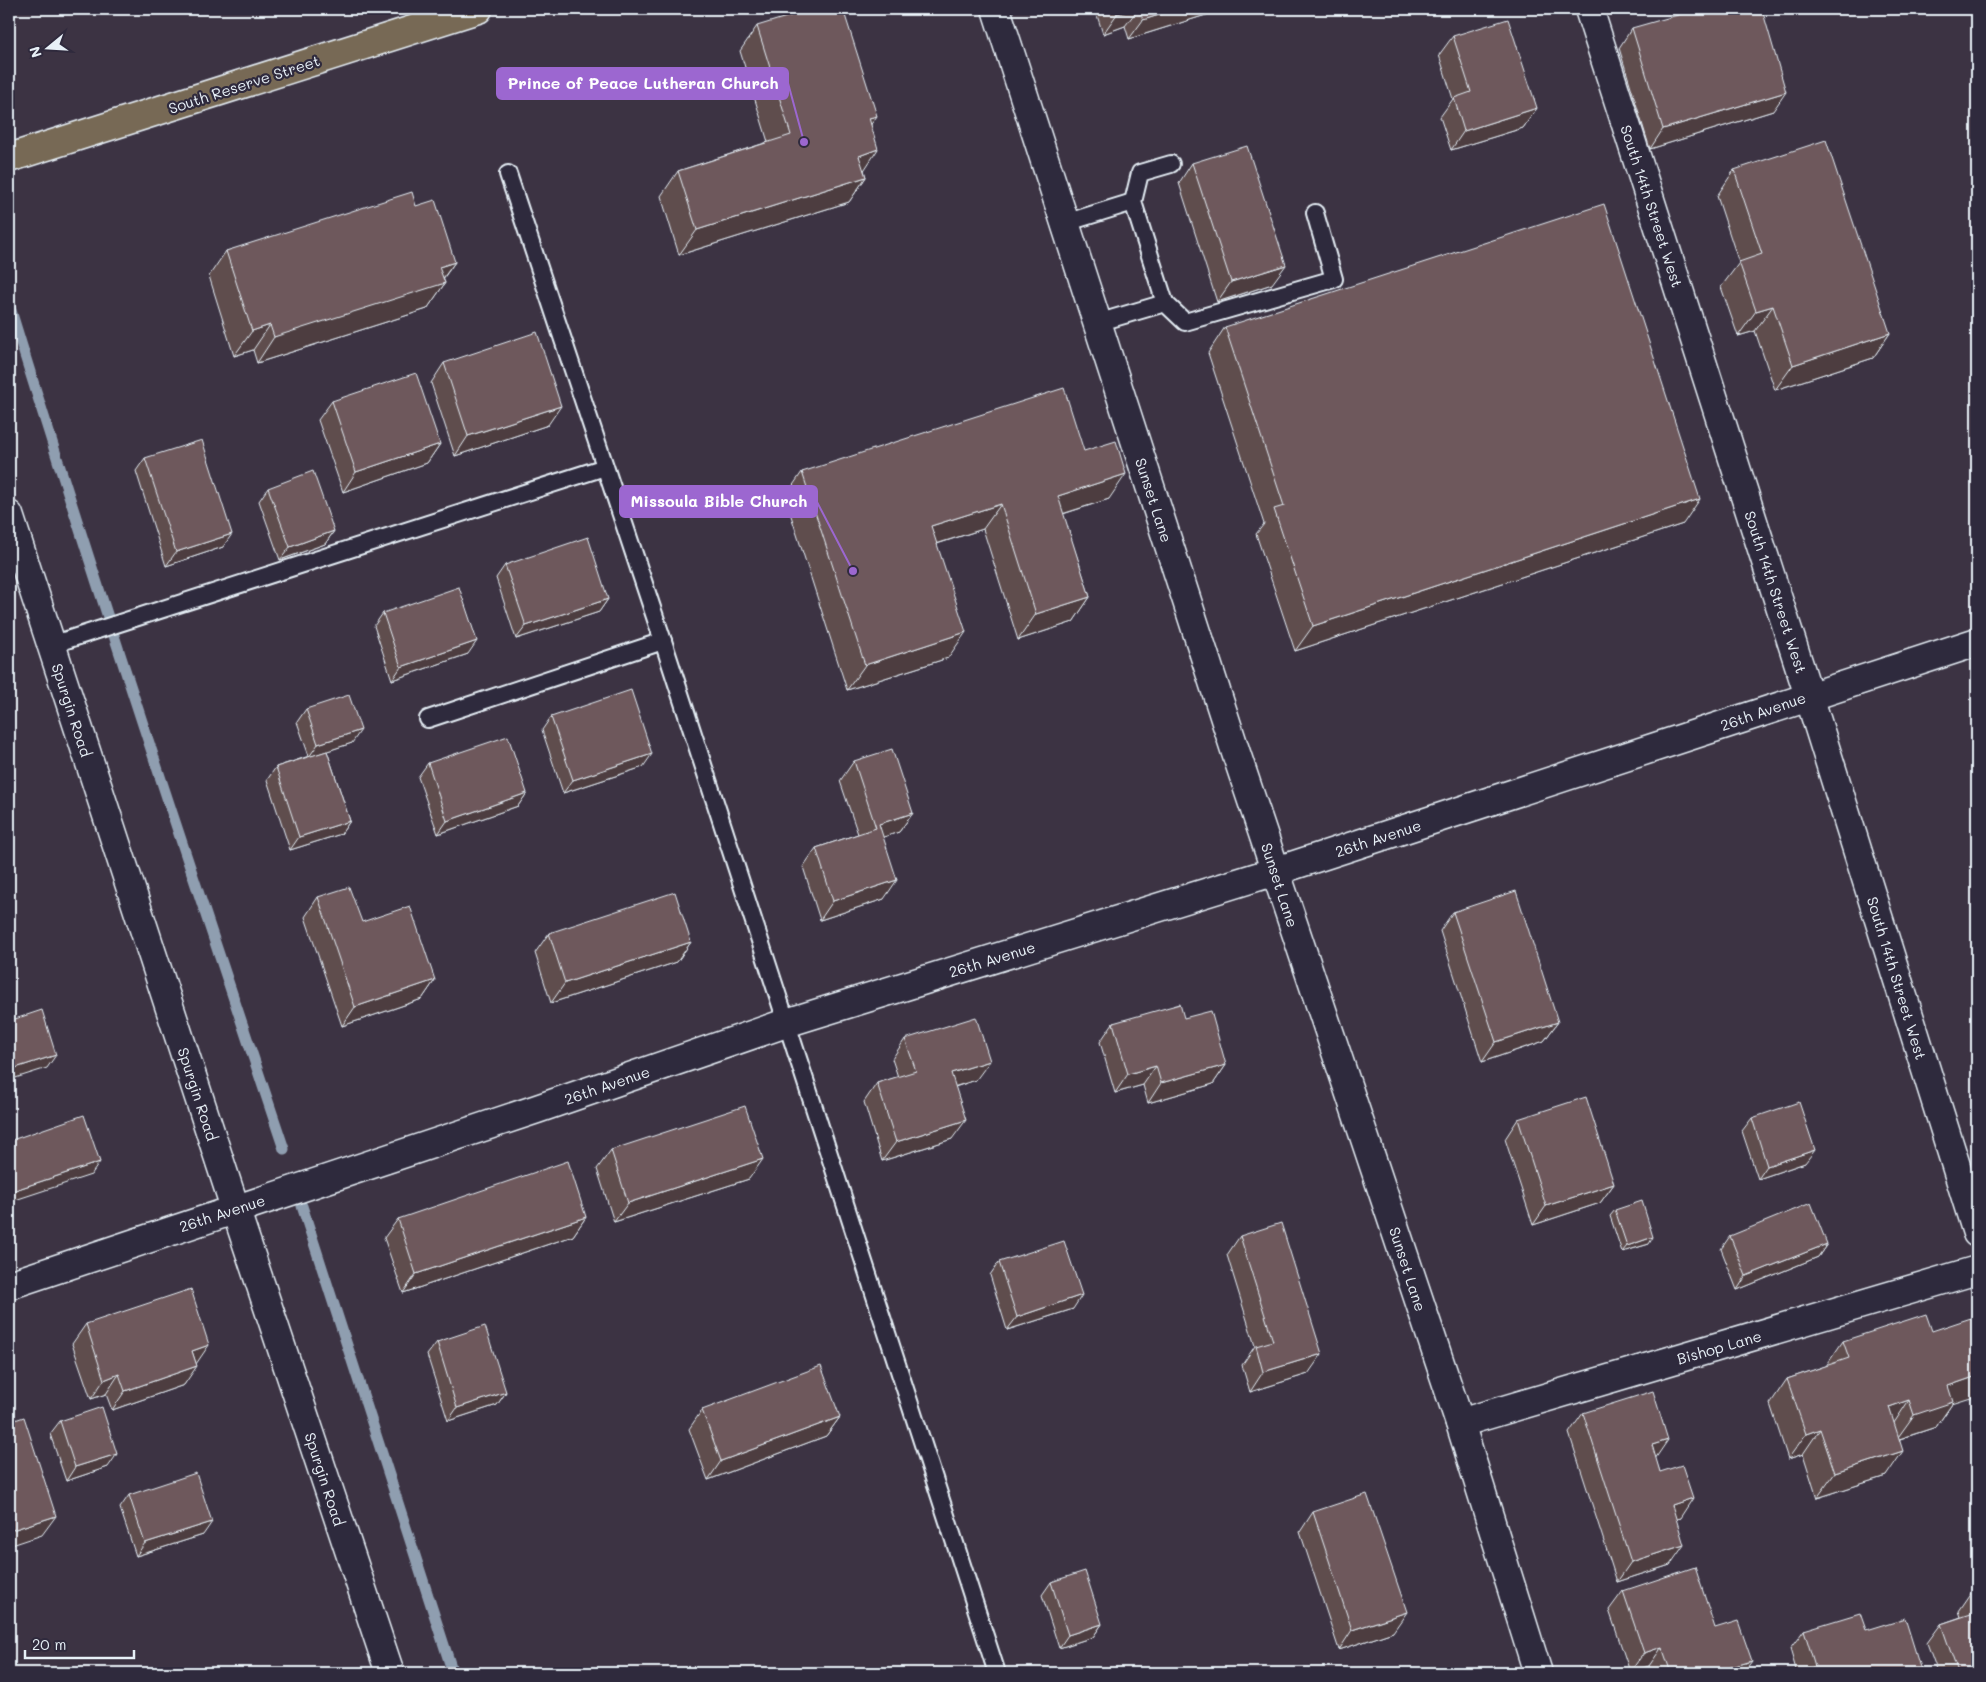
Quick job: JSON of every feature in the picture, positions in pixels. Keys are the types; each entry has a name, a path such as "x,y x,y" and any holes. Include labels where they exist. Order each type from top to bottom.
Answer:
{"highway":[{"name":"South Reserve Street","path":"9,158 478,9"}],"street":[{"name":"Sunset Lane","path":"996,9 1276,871 1460,1424 1538,1673"},
{"name":"South 14th Street West","path":"1589,9 1809,696 1977,1233"},
{"name":"Spurgin Road","path":"9,515 235,1208 390,1673"},
{"name":"26th Avenue","path":"9,1284 537,1109 786,1023 1276,871 1977,642"},
{"name":"Bishop Lane","path":"1460,1424 1977,1270"}],"lane":[{"path":"1171,164 1140,173 1133,202 1165,303 1185,322 1334,279 1315,213"},
{"path":"508,174 663,641 997,1673"},
{"path":"1065,223 1133,202"},
{"path":"1097,323 1165,303"},
{"path":"51,645 606,467"},
{"path":"428,718 663,641"}],"building":[{"path":"813,9 843,9 877,116 869,118 878,149 859,156 866,177 697,230 678,171 791,135 757,26"},
{"path":"1115,9 1134,9 1117,14"},
{"path":"1139,9 1178,9 1143,20"},
{"path":"1699,9 1762,9 1786,92 1663,129 1632,28"},
{"path":"1508,19 1537,108 1464,131 1454,98 1471,92 1453,36"},
{"path":"1826,140 1890,333 1793,365 1773,306 1756,311 1739,262 1762,254 1734,170"},
{"path":"1247,146 1286,265 1231,282 1192,163"},
{"path":"412,192 416,206 435,200 455,262 439,267 445,283 274,337 270,325 252,331 226,251"},
{"path":"1604,204 1700,499 1313,626 1274,509 1284,506 1225,327"},
{"path":"537,332 561,406 468,436 444,363"},
{"path":"416,373 440,444 356,472 332,401"},
{"path":"1064,388 1084,451 1116,441 1126,474 1058,496 1090,597 1036,614 1001,504 931,526 966,632 865,665 802,472"},
{"path":"202,440 232,534 176,552 145,458"},
{"path":"313,471 334,531 290,547 268,488"},
{"path":"588,537 608,599 526,626 505,565"},
{"path":"459,587 477,641 401,667 383,613"},
{"path":"631,690 652,754 573,780 551,717"},
{"path":"349,695 361,730 318,744 306,709"},
{"path":"508,736 527,793 447,821 428,763"},
{"path":"892,749 913,813 879,824 897,880 833,901 816,848 876,828 854,761"},
{"path":"327,751 350,821 299,837 276,767"},
{"path":"349,887 362,922 410,906 435,980 355,1007 318,897"},
{"path":"1516,891 1558,1022 1496,1042 1453,912"},
{"path":"675,892 691,942 565,983 549,933"},
{"path":"1180,1004 1184,1018 1211,1011 1226,1065 1161,1083 1156,1066 1128,1074 1113,1023"},
{"path":"42,1010 56,1055 9,1070 9,1021"},
{"path":"976,1017 990,1061 951,1073 966,1120 896,1142 877,1083 916,1071 905,1039"},
{"path":"1586,1097 1614,1184 1546,1206 1518,1119"},
{"path":"1799,1102 1815,1150 1767,1166 1752,1118"},
{"path":"745,1106 763,1159 628,1203 611,1150"},
{"path":"84,1115 100,1162 9,1192 9,1141"},
{"path":"568,1161 586,1217 416,1274 398,1219"},
{"path":"1642,1201 1653,1237 1627,1246 1615,1210"},
{"path":"1811,1203 1827,1244 1746,1276 1730,1236"},
{"path":"1281,1223 1322,1354 1263,1372 1256,1346 1273,1341 1240,1236"},
{"path":"1064,1241 1082,1295 1017,1317 999,1262"},
{"path":"191,1289 209,1345 192,1351 197,1366 125,1391 119,1374 104,1380 86,1324"},
{"path":"1926,1314 1932,1331 1977,1316 1977,1376 1948,1386 1953,1402 1914,1415 1909,1400 1889,1407 1903,1451 1835,1473 1820,1429 1806,1434 1787,1379 1849,1358 1843,1341"},
{"path":"485,1326 506,1392 457,1408 437,1342"},
{"path":"821,1366 840,1417 721,1461 702,1410"},
{"path":"1653,1391 1668,1440 1652,1445 1660,1472 1682,1465 1693,1498 1672,1505 1684,1545 1631,1562 1583,1413"},
{"path":"102,1407 117,1454 75,1467 60,1421"},
{"path":"24,1417 56,1516 9,1531 9,1422"},
{"path":"196,1473 212,1522 145,1543 129,1495"},
{"path":"1367,1494 1407,1612 1352,1630 1313,1512"},
{"path":"1695,1567 1715,1628 1738,1621 1752,1661 1728,1668 1730,1673 1671,1673 1662,1647 1644,1653 1623,1591"},
{"path":"1085,1571 1102,1624 1068,1635 1051,1582"},
{"path":"1977,1590 1977,1608 1972,1592"},
{"path":"1977,1612 1977,1673 1958,1673 1941,1624"},
{"path":"1860,1613 1866,1630 1905,1618 1922,1673 1806,1673 1805,1670 1815,1666 1804,1630"}],"waterway":[{"path":"9,304 109,622 284,1149"},
{"path":"302,1206 453,1673"}],"place":[{"name":"Prince of Peace Lutheran Church","path":"804,142"},
{"name":"Missoula Bible Church","path":"853,571"}]}
